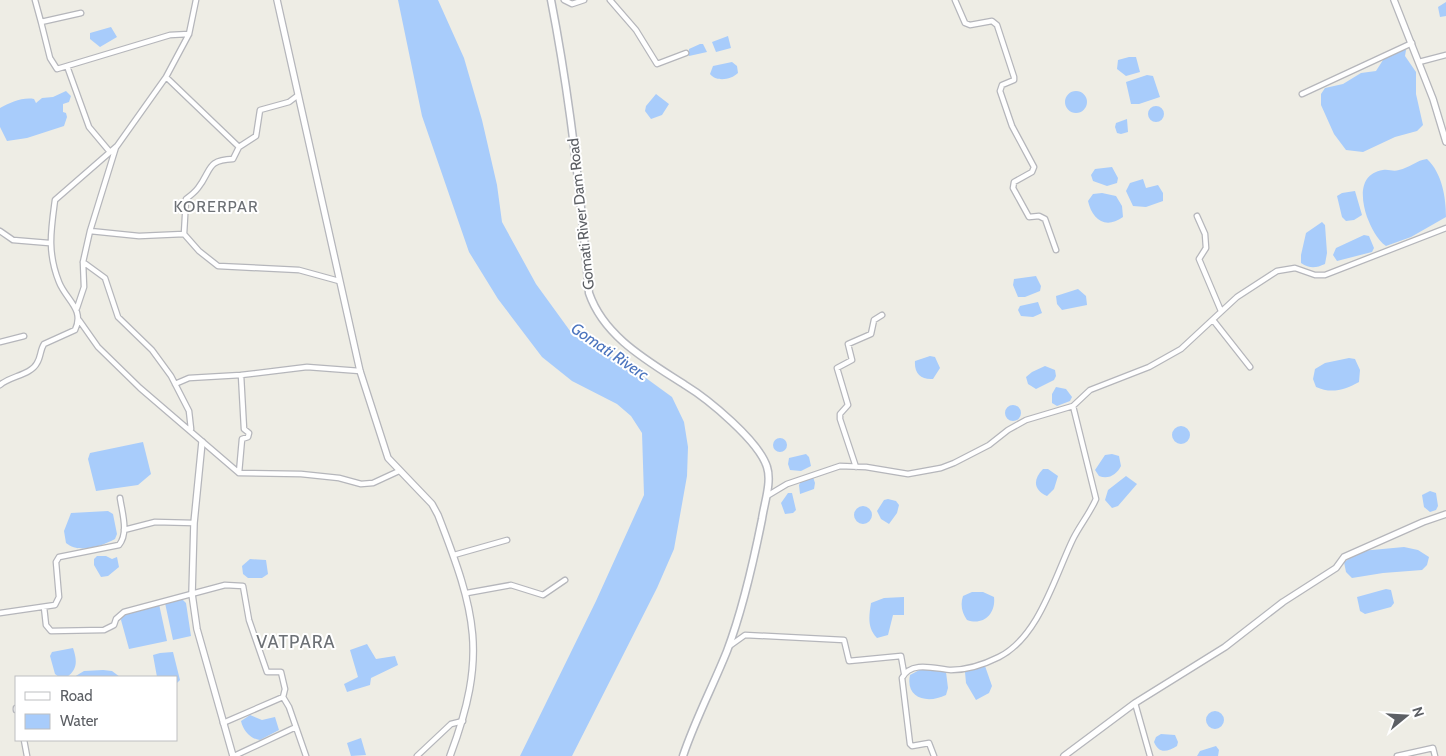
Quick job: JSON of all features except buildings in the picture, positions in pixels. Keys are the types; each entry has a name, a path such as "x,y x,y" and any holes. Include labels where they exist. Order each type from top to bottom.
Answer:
{"main road":[{"name":"Gomati River Dam Road","path":"552,0 563,62 573,140 589,293 594,308 618,337 651,363 690,387 737,427 759,451 766,464 768,474 766,497 747,586 727,650 683,756"}],"street":[{"path":"35,0 50,58 57,70 170,35 189,34"},
{"path":"196,0 189,34 166,77 117,146 55,200 49,243 60,284 77,308 79,320 98,347 140,388 191,429 202,442 239,473 301,474 339,478 361,484 373,483 399,471"},
{"path":"277,0 360,371 388,458 432,504 454,555 467,594 474,635 473,677 463,722 450,756"},
{"path":"565,0 572,4 584,0"},
{"path":"610,0 636,30 657,64 686,54"},
{"path":"955,0 965,23 970,24 992,20 997,25 1014,77 1014,80 1002,85 1000,91 1012,126 1034,167 1032,172 1014,182 1012,188 1028,217 1042,217 1045,219 1056,250"},
{"path":"1394,0 1419,62 1446,142"},
{"path":"41,22 81,13"},
{"path":"1302,94 1412,43"},
{"path":"1419,62 1446,55"},
{"path":"67,66 89,127 110,152"},
{"path":"166,77 239,147"},
{"path":"298,96 289,102 260,110 256,136 239,147 234,160 221,160 213,163 198,188 186,199 184,234 199,251 218,266 299,270 339,281"},
{"path":"77,308 84,287 83,262 90,231 117,146"},
{"path":"1197,216 1205,234 1206,248 1200,257 1200,262 1221,311"},
{"path":"766,497 776,489 797,480 840,466 856,466 908,474 941,468 989,445 1008,430 1026,420 1072,406 1090,390 1149,367 1181,349 1237,297 1278,271 1294,268 1314,275 1325,275 1446,228"},
{"path":"0,231 7,238 13,240 49,243"},
{"path":"90,231 139,236 184,234"},
{"path":"83,262 105,278 118,317 152,350 176,384 189,411 191,429"},
{"path":"856,466 840,419 840,414 848,405 837,368 852,360 848,344 871,334 874,320 882,315"},
{"path":"0,385 13,376 33,368 37,363 44,344 75,330 79,320"},
{"path":"1213,320 1250,367"},
{"path":"0,342 24,336"},
{"path":"176,384 189,378 241,375 308,366 360,371"},
{"path":"239,473 242,439 248,437 248,433 244,429 241,375"},
{"path":"904,673 919,667 933,666 952,670 973,667 1000,657 1011,650 1021,639 1039,614 1074,538 1096,499 1072,406"},
{"path":"202,442 194,523 192,594 197,629 233,756 296,728"},
{"path":"0,613 55,605 58,602 56,562 59,557 119,545 124,540 120,498"},
{"path":"1064,756 1135,703 1225,647 1282,602 1336,568 1344,557 1423,522 1446,514"},
{"path":"124,530 155,522 194,523"},
{"path":"454,555 507,540"},
{"path":"467,594 510,585 543,595 565,580"},
{"path":"44,606 46,625 51,631 104,630 114,625 116,619 124,612 226,585 244,586 249,620 266,672 281,672 285,689 283,697 306,756"},
{"path":"727,650 735,640 745,635 844,640 849,660 901,656 904,673 902,693 910,744 912,746 929,743 934,756"},
{"path":"223,723 283,697"},
{"path":"1135,703 1150,756"},
{"path":"417,756 451,724 463,722"},
{"path":"24,741 28,756"},
{"path":"1398,756 1433,748 1435,756"}],"water":[{"path":"398,0 438,0 464,58 482,120 497,185 502,222 536,284 573,335 639,373 672,397 684,422 688,447 687,476 674,549 657,588 572,756 520,756 596,601 644,495 642,433 631,416 617,404 572,381 542,357 498,299 469,252 422,116"},
{"path":"1446,2 1446,16 1440,17 1438,7"},
{"path":"111,27 117,37 100,47 90,39 90,33"},
{"path":"728,36 731,48 716,52 712,42"},
{"path":"703,44 707,52 689,56 689,49"},
{"path":"1402,48 1406,50 1405,56 1416,72 1416,94 1423,125 1417,131 1395,137 1363,152 1346,150 1334,134 1321,105 1321,94 1325,88 1343,84 1361,73 1376,71 1383,60"},
{"path":"1136,57 1140,72 1126,76 1117,69 1118,60"},
{"path":"732,62 737,66 738,73 728,79 716,78 710,74 713,66"},
{"path":"1147,75 1153,76 1160,97 1139,104 1131,104 1126,82"},
{"path":"66,91 71,96 69,102 63,104 63,112 66,113 67,117 64,126 27,138 7,141 0,127 0,108 12,102 25,99 34,99 36,103 42,98 53,97"},
{"path":"1076,91 1084,94 1087,102 1084,110 1076,113 1068,110 1065,102 1068,94"},
{"path":"656,94 669,104 662,115 651,119 645,111 646,106"},
{"path":"1153,106 1159,106 1164,111 1162,120 1153,122 1148,117 1148,111"},
{"path":"1127,119 1128,132 1117,133 1116,123"},
{"path":"1427,159 1440,178 1446,217 1411,237 1386,246 1377,237 1367,217 1363,203 1365,182 1375,172 1399,170"},
{"path":"1112,167 1118,178 1117,183 1107,186 1093,181 1091,175 1095,169"},
{"path":"1143,179 1146,188 1158,185 1163,193 1163,201 1146,207 1133,206 1126,191 1130,183"},
{"path":"1355,191 1362,215 1354,220 1346,221 1342,217 1337,196 1342,193"},
{"path":"1102,193 1116,196 1122,206 1123,217 1110,223 1100,221 1096,217 1088,201 1093,194"},
{"path":"1322,222 1325,225 1327,253 1325,264 1310,267 1301,263 1306,233"},
{"path":"1364,235 1369,236 1374,248 1372,252 1337,261 1333,255 1336,248"},
{"path":"1036,276 1041,286 1040,291 1025,297 1018,297 1013,285 1014,279"},
{"path":"1078,289 1086,296 1087,305 1062,310 1057,304 1056,296"},
{"path":"1038,302 1042,313 1033,317 1021,316 1018,310 1020,306"},
{"path":"930,356 935,357 940,368 933,379 919,375 915,365 915,361"},
{"path":"1349,358 1355,359 1360,370 1359,382 1333,391 1316,387 1313,379 1315,369 1325,363"},
{"path":"1045,366 1055,370 1056,376 1054,380 1036,389 1028,384 1026,377"},
{"path":"1056,387 1066,389 1072,397 1070,401 1057,406 1052,403 1052,394"},
{"path":"1010,405 1016,405 1021,410 1019,419 1010,421 1005,416 1005,410"},
{"path":"1177,426 1185,426 1190,431 1188,442 1177,444 1172,439 1172,431"},
{"path":"780,438 785,440 787,445 785,450 780,452 775,450 773,445 775,440"},
{"path":"143,442 151,474 138,485 96,491 88,459 90,453"},
{"path":"806,454 809,457 811,466 801,471 790,470 789,458"},
{"path":"1105,455 1119,456 1121,466 1115,474 1109,477 1099,476 1095,470"},
{"path":"1043,469 1048,469 1058,476 1054,489 1047,496 1039,491 1036,484 1037,477"},
{"path":"1126,476 1137,484 1118,506 1112,508 1105,500 1108,490"},
{"path":"813,477 814,489 800,494 799,485 802,480"},
{"path":"1430,491 1436,493 1438,506 1436,510 1430,512 1424,507 1422,495"},
{"path":"788,493 792,493 796,510 793,513 785,514 781,503"},
{"path":"884,500 896,501 899,505 897,513 889,524 881,519 877,511"},
{"path":"863,506 869,509 872,515 869,521 863,524 857,521 854,515 857,509"},
{"path":"108,511 113,514 117,534 115,539 90,548 77,548 66,543 64,531 71,513"},
{"path":"1404,547 1418,550 1429,557 1427,565 1422,570 1352,578 1346,572 1344,562 1361,551"},
{"path":"97,556 106,556 112,559 117,557 119,567 108,576 101,577 94,565 94,559"},
{"path":"250,559 266,560 268,574 262,578 248,578 243,574 242,566"},
{"path":"1386,589 1391,590 1394,603 1391,607 1365,614 1360,611 1357,597"},
{"path":"972,592 983,592 994,597 991,613 984,620 967,620 964,615 962,609 963,596"},
{"path":"904,597 904,615 893,615 888,635 877,638 870,626 871,603 884,598"},
{"path":"181,598 186,603 191,636 173,640 165,603"},
{"path":"159,604 167,641 129,649 121,620 123,614"},
{"path":"367,644 376,659 395,656 398,665 371,678 370,685 347,692 344,684 358,677 350,650"},
{"path":"73,648 76,660 71,674 68,676 58,676 55,674 50,656 52,652"},
{"path":"173,652 180,680 178,682 178,676 157,676 153,655"},
{"path":"985,666 992,686 989,693 976,700 966,683 965,672"},
{"path":"925,667 936,668 946,672 948,688 946,695 939,698 925,699 914,694 911,690 909,683 910,675"},
{"path":"84,671 112,671 119,676 76,676"},
{"path":"1211,711 1219,711 1224,716 1222,727 1211,729 1206,724 1206,716"},
{"path":"250,715 262,720 275,717 279,730 260,740 253,738 245,731 241,721"},
{"path":"1161,734 1175,735 1178,742 1177,746 1167,751 1158,749 1154,742 1156,737"},
{"path":"361,738 366,755 351,756 347,743"},
{"path":"1216,746 1219,750 1218,756 1197,756 1200,751"}],"district":[{"name":"KORERPAR","path":"216,206"},
{"name":"VATPARA","path":"296,642"}],"water label":[{"name":"Gomati Riverc","path":"610,351"}]}
